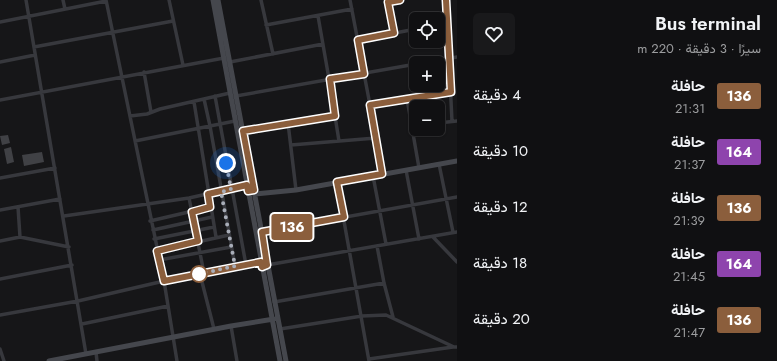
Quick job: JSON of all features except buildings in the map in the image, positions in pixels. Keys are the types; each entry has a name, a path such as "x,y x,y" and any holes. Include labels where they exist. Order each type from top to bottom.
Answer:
{"street":[{"path":"26,0 64,216 86,354"},
{"path":"63,0 65,9"},
{"path":"0,22 106,0 150,221 164,281 177,361"},
{"path":"169,0 183,65"},
{"path":"214,0 236,96 255,192 262,232 263,265 274,302 280,361"},
{"path":"218,0 228,59 230,93 263,265 275,319 280,329 286,361"},
{"path":"262,0 273,54"},
{"path":"350,0 382,174"},
{"path":"394,33 387,1 400,0"},
{"path":"445,123 455,121 451,92 446,0"},
{"path":"266,25 352,9"},
{"path":"318,16 330,79 339,141"},
{"path":"34,47 173,21"},
{"path":"358,40 409,30"},
{"path":"0,100 183,65 273,54 323,44"},
{"path":"0,62 35,55"},
{"path":"445,59 457,57"},
{"path":"236,96 409,65"},
{"path":"144,72 150,112"},
{"path":"370,105 451,92"},
{"path":"130,116 142,116 160,109 230,93"},
{"path":"215,96 246,264"},
{"path":"204,99 235,266"},
{"path":"406,100 409,117"},
{"path":"194,102 216,237"},
{"path":"243,131 335,116"},
{"path":"135,141 236,121"},
{"path":"288,123 296,190"},
{"path":"413,136 419,168"},
{"path":"290,145 376,138"},
{"path":"64,216 147,205 231,189 248,188 255,192 296,190 457,161"},
{"path":"0,315 78,301 235,266 246,264 263,265 433,237 455,232 446,199 439,164"},
{"path":"0,178 55,168"},
{"path":"406,170 419,239"},
{"path":"373,176 386,244"},
{"path":"337,182 369,360 455,347"},
{"path":"262,232 457,197"},
{"path":"189,198 198,241 202,273 214,329"},
{"path":"0,210 60,199"},
{"path":"18,207 20,237"},
{"path":"150,221 210,207"},
{"path":"153,230 212,217"},
{"path":"154,239 214,227"},
{"path":"157,251 229,235"},
{"path":"0,241 20,237 69,247"},
{"path":"433,237 457,262"},
{"path":"377,246 393,318"},
{"path":"159,260 231,247"},
{"path":"0,279 72,264"},
{"path":"274,302 384,283"},
{"path":"82,324 168,306"},
{"path":"280,329 377,314 386,315 455,347"},
{"path":"51,361 214,329 275,319"},
{"path":"231,326 237,361"},
{"path":"0,349 4,361"},
{"path":"96,352 97,361"}],"bus line":[{"name":"136","path":"400,0 388,2 394,33 358,40 364,74 330,79 335,116 243,131 254,190 248,191 247,185 208,194 210,207 192,212 198,241 157,251 164,281 261,262 262,267 267,265 262,232 344,217 337,182 382,174 370,105 451,92 446,0"}],"route":[{"path":"199,274 235,266 221,192 231,189 226,163"}]}
